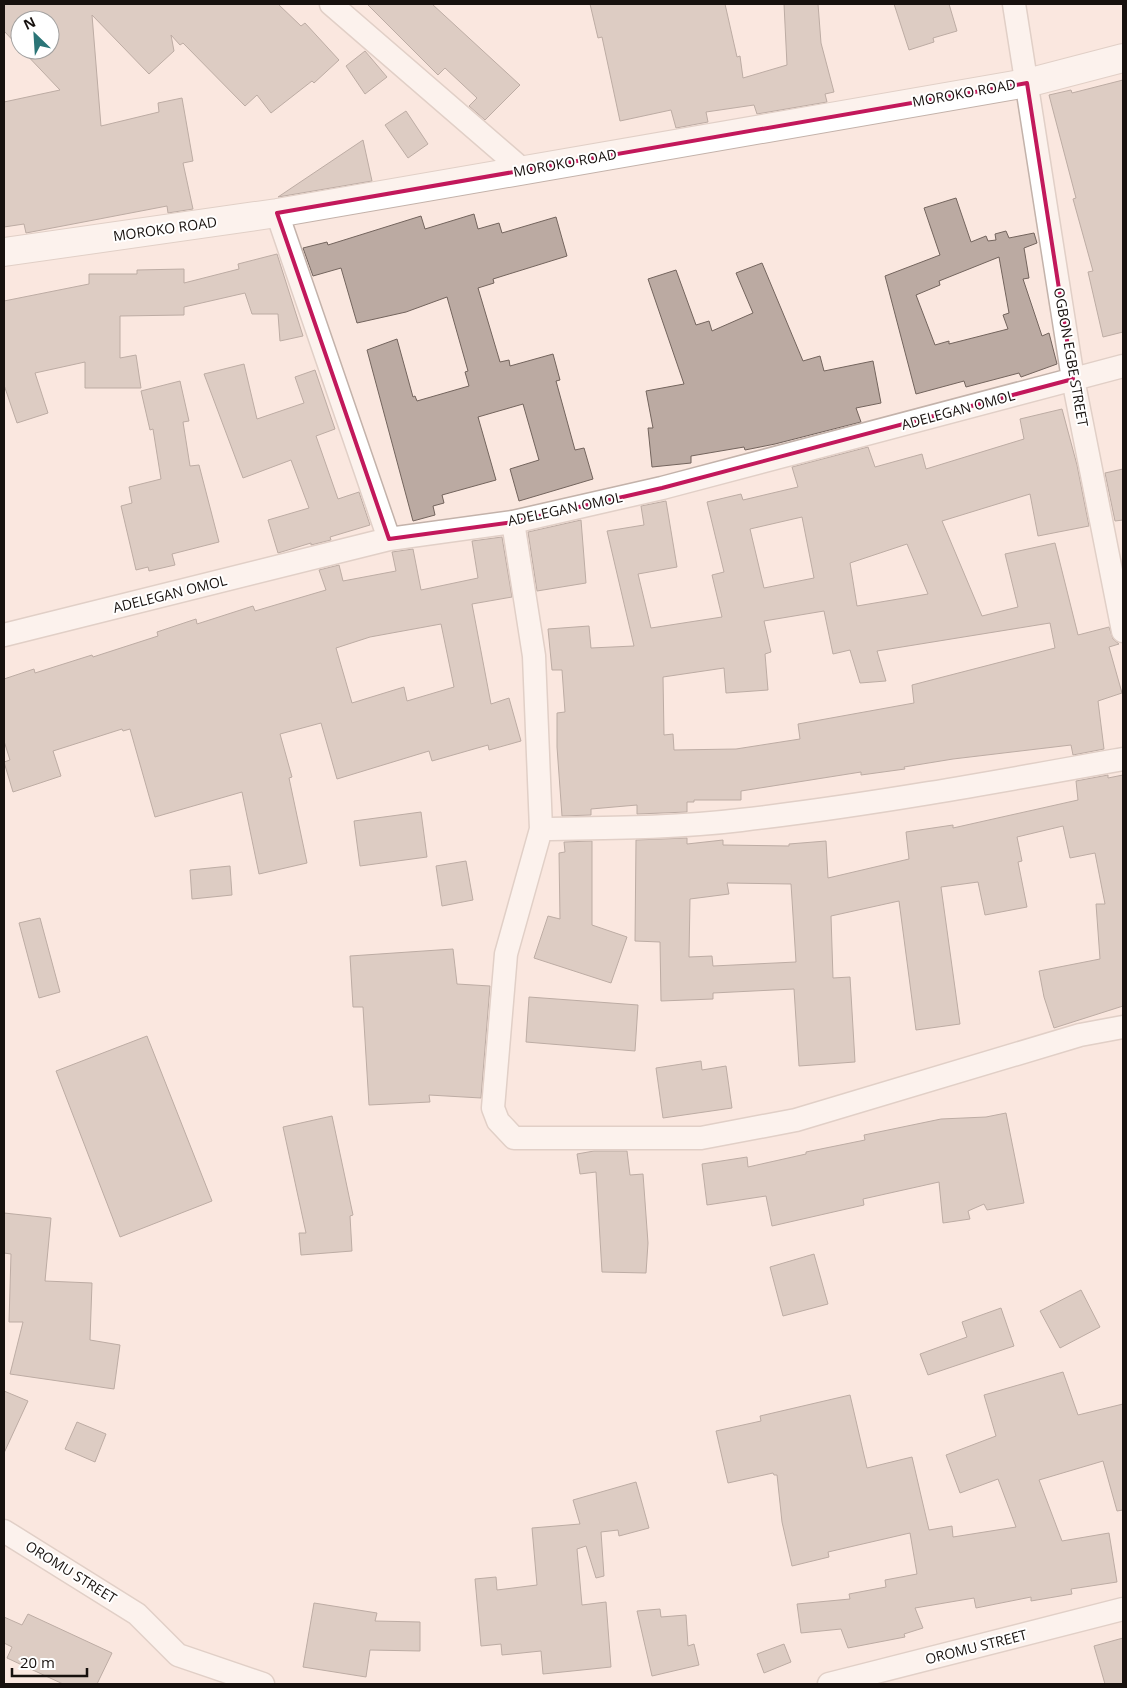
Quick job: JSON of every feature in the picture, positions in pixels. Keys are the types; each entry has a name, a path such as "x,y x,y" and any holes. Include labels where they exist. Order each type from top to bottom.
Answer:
{"street":[{"path":"331,4 523,170"},
{"name":"OGBON EGBE STREET","path":"1014,4 1073,380 1123,631"},
{"name":"MOROKO ROAD","path":"4,252 277,213 1027,82 1123,58"},
{"path":"277,213 389,539"},
{"name":"ADELEGAN OMOL","path":"4,635 389,539 513,522 662,488 1123,366"},
{"path":"513,522 534,656 541,829 506,954 493,1108 498,1121 514,1138 701,1138 796,1120 1080,1035 1123,1027"},
{"path":"541,829 660,826 740,820 950,791 1123,759"},
{"name":"OROMU STREET","path":"4,1531 137,1614 178,1655 262,1684"},
{"name":"OROMU STREET","path":"829,1684 1123,1608"}],"highlighted area":[{"path":"1027,83 1073,379 662,488 513,522 389,539 277,213"}],"building":[{"path":"4,4 278,4 301,26 305,23 339,60 314,83 312,81 271,113 257,95 245,106 183,43 180,45 171,35 174,51 149,74 92,15 101,126 159,112 158,103 182,98 193,161 183,163 193,209 168,213 167,206 26,233 24,224 4,227 4,102 60,90 32,60 60,60 60,10 10,10 10,37 4,31"},
{"path":"367,4 432,4 520,85 485,120 469,106 477,98 445,68 438,75"},
{"path":"590,4 725,4 737,57 740,56 743,78 787,65 784,4 818,4 821,43 834,92 825,94 827,102 757,114 754,105 706,112 708,122 676,128 671,110 620,121 602,37 598,38"},
{"path":"894,4 949,4 957,31 933,38 934,42 909,50"},
{"path":"365,51 387,77 365,94 346,66"},
{"path":"1123,80 1123,332 1103,337 1088,272 1093,271 1073,199 1076,198 1049,95 1071,90 1072,93"},
{"path":"406,111 428,144 408,158 385,125"},
{"path":"363,140 372,181 278,197"},
{"path":"956,198 971,242 986,236 988,241 996,240 995,234 1006,231 1009,238 1034,233 1037,243 1024,248 1029,278 1023,279 1042,336 1049,333 1057,364 1021,377 1019,373 966,387 964,381 916,394 885,276 940,255 924,208","holes":["999,257 1009,313 1003,315 1008,329 949,344 949,341 935,345 916,295 940,285 939,281"]},
{"path":"474,214 478,229 499,223 502,233 556,217 567,256 493,279 494,283 478,288 500,362 509,360 510,366 553,354 560,380 556,381 575,450 584,448 593,479 519,501 510,469 539,460 523,404 478,417 496,480 442,495 444,503 433,506 435,515 413,521 367,350 397,339 413,397 415,396 417,401 469,386 465,372 468,371 447,297 406,312 357,323 341,268 313,276 303,248 327,242 328,245 421,216 425,229"},
{"path":"277,254 303,336 280,341 278,314 252,314 245,293 184,307 184,315 120,316 120,358 136,355 141,388 85,388 85,362 35,373 48,413 17,423 4,385 4,301 89,284 89,274 137,274 137,270 184,269 184,283 239,269 238,264"},
{"path":"762,263 803,361 820,356 824,371 873,361 881,403 856,408 861,422 745,450 744,447 691,456 691,463 652,467 648,428 653,428 646,391 684,384 648,279 676,270 696,325 709,321 712,331 753,313 736,273"},
{"path":"244,364 257,419 304,403 295,377 315,370 335,429 316,436 338,499 359,492 370,525 330,537 331,540 311,545 311,543 278,553 268,520 309,508 291,460 243,478 204,374"},
{"path":"180,381 189,421 183,422 190,466 199,465 219,542 172,554 175,565 149,571 148,567 136,570 121,506 132,503 129,487 161,479 153,429 150,430 141,391"},
{"path":"1062,409 1077,465 1089,526 1038,536 1030,494 942,521 982,616 1018,607 1005,554 1055,543 1078,635 1109,627 1113,639 1119,644 1109,647 1122,693 1098,701 1104,749 1073,755 1071,745 953,759 904,767 905,769 861,775 861,772 741,791 741,800 694,800 694,802 687,802 687,812 637,814 637,805 591,809 591,815 562,816 557,747 557,713 565,712 562,670 552,670 548,629 589,626 591,648 634,646 607,531 644,525 641,506 666,501 677,567 638,574 651,628 722,617 712,575 724,572 707,502 741,494 743,500 798,487 792,467 868,447 875,467 922,454 926,469 1024,439 1020,419","holes":["802,517 814,578 764,588 750,529","907,544 928,594 857,606 850,563","824,611 833,654 850,650 860,683 886,681 877,651 1050,623 1055,648 912,685 914,703 798,724 800,739 736,749 674,750 673,734 664,735 663,677 724,668 726,693 768,690 765,654 771,652 764,621"]},
{"path":"1123,469 1123,520 1115,521 1105,473"},
{"path":"581,520 586,583 537,591 528,532"},
{"path":"502,537 512,597 472,604 491,704 509,698 521,741 489,750 488,745 432,761 429,751 337,779 321,723 280,734 292,777 289,778 307,863 259,874 242,792 155,817 130,729 123,731 122,729 53,751 61,776 13,792 4,762 10,760 4,741 4,679 34,669 35,673 92,655 93,657 158,636 157,632 196,619 197,624 253,606 255,611 326,590 319,570 339,565 343,581 396,571 392,552 413,549 421,590 478,578 472,541","holes":["441,624 454,687 407,701 404,687 352,703 336,648 370,637"]},
{"path":"1108,775 1108,778 1123,775 1123,1006 1054,1028 1044,997 1039,971 1100,959 1096,904 1105,904 1095,853 1070,858 1063,826 1017,837 1022,861 1018,862 1027,907 985,915 978,882 941,887 960,1024 916,1030 899,901 831,916 833,978 850,977 855,1062 799,1066 794,989 713,993 713,999 661,1001 660,942 635,941 636,840 687,838 687,844 723,840 723,845 789,846 789,844 826,841 828,878 909,859 906,832 953,825 953,828 1078,800 1076,781","holes":["727,883 791,884 796,962 713,966 712,956 689,957 690,899 729,894"]},
{"path":"421,812 427,857 360,866 354,821"},
{"path":"592,841 592,925 627,937 611,983 534,958 548,916 560,919 559,853 565,852 564,842"},
{"path":"466,861 473,900 442,906 436,866"},
{"path":"230,866 232,895 192,899 190,870"},
{"path":"40,918 60,992 39,998 19,923"},
{"path":"453,949 457,984 490,986 481,1098 429,1095 430,1102 369,1105 363,1007 353,1007 350,956"},
{"path":"529,997 638,1005 635,1051 526,1042"},
{"path":"147,1036 212,1201 120,1237 56,1071"},
{"path":"701,1061 702,1070 726,1066 732,1108 663,1118 656,1068"},
{"path":"1006,1113 1024,1203 987,1210 984,1204 968,1211 970,1219 943,1223 939,1182 863,1199 864,1205 772,1226 766,1196 707,1205 702,1164 747,1157 748,1167 806,1154 806,1152 865,1140 864,1135 941,1119 986,1117"},
{"path":"332,1116 353,1215 350,1216 352,1251 301,1255 299,1233 306,1233 283,1127"},
{"path":"594,1151 627,1151 630,1175 643,1174 648,1243 646,1273 602,1272 596,1172 580,1174 577,1154"},
{"path":"4,1213 51,1218 45,1281 92,1283 90,1340 120,1345 114,1389 10,1374 23,1322 9,1322 11,1254 4,1253"},
{"path":"814,1254 828,1304 783,1316 770,1267"},
{"path":"1081,1290 1100,1327 1060,1348 1040,1311"},
{"path":"1001,1308 1014,1346 928,1375 920,1354 967,1337 962,1322"},
{"path":"1063,1372 1078,1415 1123,1404 1123,1510 1117,1511 1103,1461 1039,1480 1062,1541 1109,1533 1117,1582 1071,1589 1072,1594 1031,1601 1031,1597 976,1608 974,1598 915,1608 923,1628 904,1634 905,1637 848,1648 841,1629 801,1633 797,1604 850,1599 849,1594 886,1587 885,1580 917,1574 910,1533 828,1552 829,1557 792,1566 782,1522 777,1475 773,1473 728,1483 716,1431 761,1421 760,1416 850,1395 867,1468 912,1457 929,1530 952,1526 953,1537 1016,1527 998,1479 960,1493 946,1455 996,1436 984,1395"},
{"path":"4,1391 28,1401 4,1453"},
{"path":"77,1422 106,1434 95,1462 65,1449"},
{"path":"636,1482 649,1528 619,1536 618,1530 601,1532 604,1576 596,1578 586,1546 577,1549 582,1605 606,1602 611,1667 543,1674 541,1651 502,1655 501,1644 481,1646 475,1579 496,1577 497,1590 537,1585 532,1528 580,1524 573,1500"},
{"path":"314,1603 377,1613 375,1621 420,1622 420,1651 370,1650 366,1677 303,1667"},
{"path":"660,1609 661,1617 686,1615 688,1646 694,1644 699,1665 652,1676 637,1611"},
{"path":"28,1614 112,1653 97,1684 63,1684 7,1658 12,1647 4,1643 4,1617 22,1625"},
{"path":"1123,1638 1123,1684 1105,1684 1094,1646"},
{"path":"784,1644 791,1662 764,1673 757,1654"}]}
